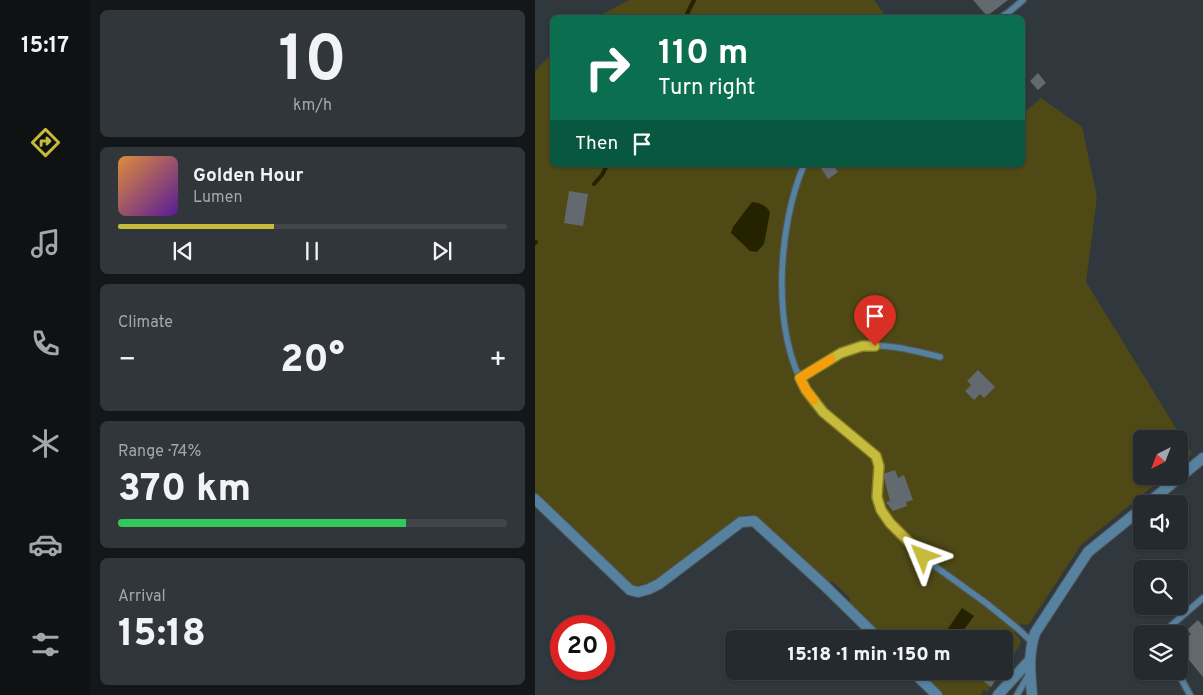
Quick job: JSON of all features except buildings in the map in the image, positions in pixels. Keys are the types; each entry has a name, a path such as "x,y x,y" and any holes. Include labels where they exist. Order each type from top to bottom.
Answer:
{"street":[{"path":"1158,495 1203,458"},
{"path":"535,499 623,584 630,590 638,592 659,584 741,522 754,520 870,630"},
{"path":"1032,695 1029,661 1035,633 1089,552 1133,516"},
{"path":"997,695 1029,661"},
{"path":"922,680 937,695"}],"lane":[{"path":"1004,15 1023,0"},
{"path":"803,167 797,181 787,226 783,291 784,319 795,368 806,390 823,412 876,456 879,466 877,497 881,510 890,523 935,567 985,603 1032,642"},
{"path":"800,378 841,353 862,346 888,346 940,357"},
{"path":"1172,625 1203,598"},
{"path":"1017,695 1030,673"},
{"path":"1182,680 1190,695"}],"shaded area":[{"path":"629,0 874,0 885,15 601,15"},
{"path":"550,56 550,167 1025,167 1025,112 1041,98 1082,127 1097,197 1086,282 1177,430 1133,430 1133,485 1154,485 1142,495 1133,495 1133,502 1081,545 1029,624 1021,624 1014,632 1021,642 1013,656 1013,630 875,630 850,605 850,598 833,582 824,582 751,515 744,515 659,580 632,586 535,494 535,71"},
{"path":"752,202 763,205 770,212 764,244 757,252 750,251 731,233 733,227"},
{"path":"1188,448 1192,454 1188,457"},
{"path":"962,608 974,616 964,630 947,630"},
{"path":"925,680 996,680 987,692 983,690 981,695 940,695"}],"waterway":[{"path":"686,15 694,0"},
{"path":"594,184 606,167"}],"slow traffic":[{"path":"814,400 800,378 831,359"}],"route":[{"path":"875,346 862,346 841,353 800,378 806,390 823,412 876,456 879,466 877,497 881,510 890,523 923,556"}]}
